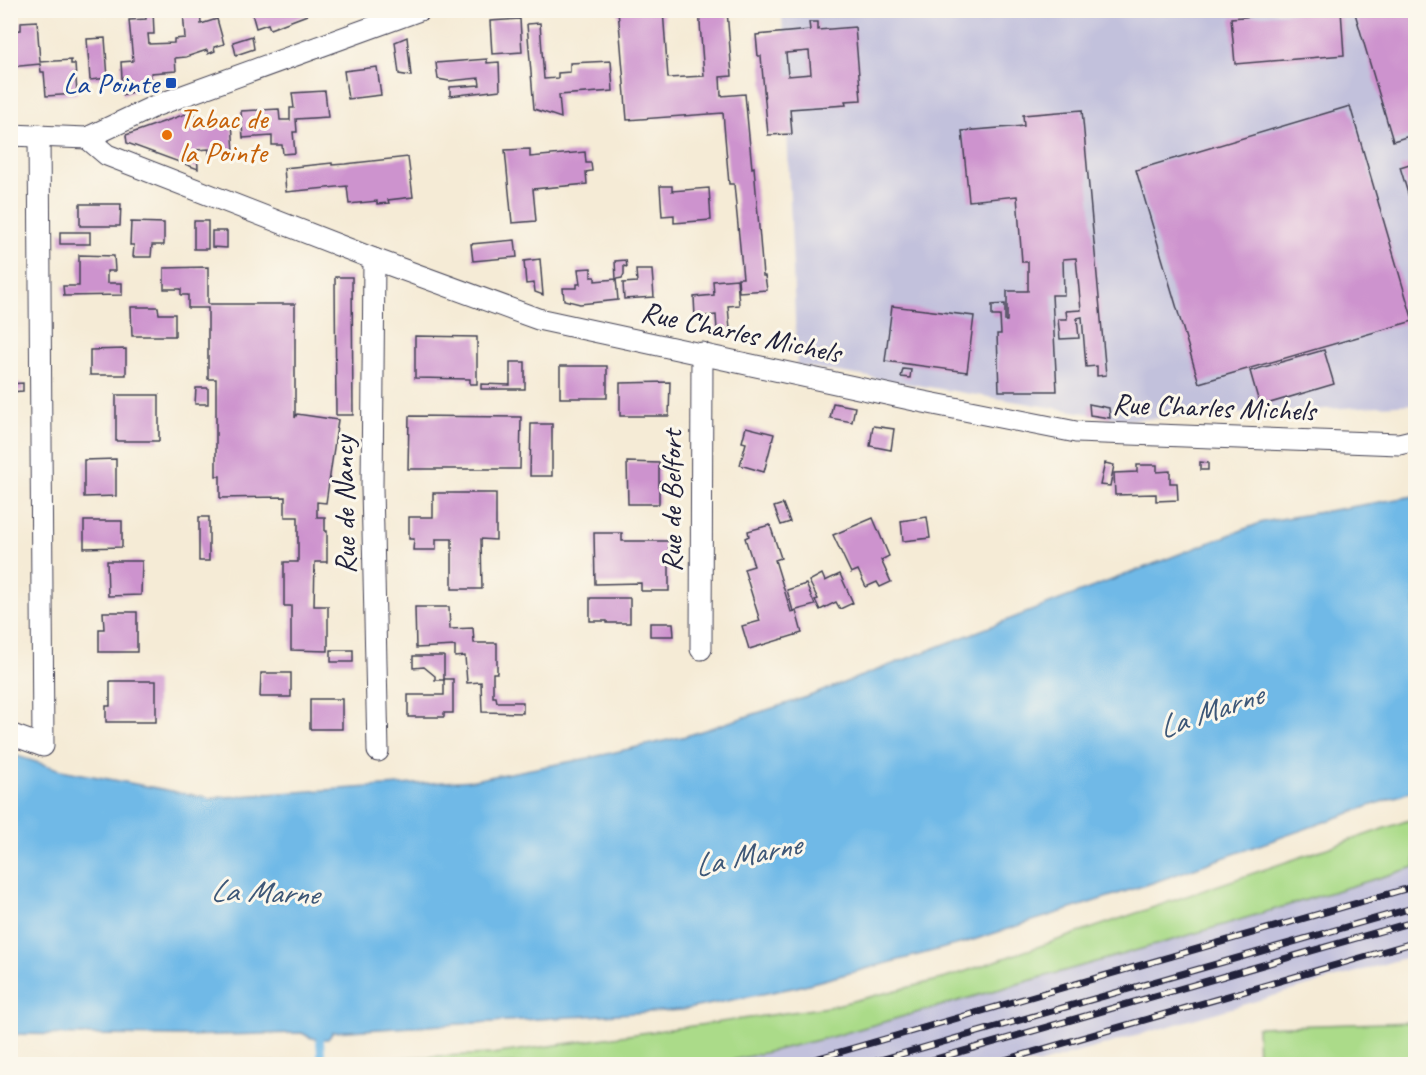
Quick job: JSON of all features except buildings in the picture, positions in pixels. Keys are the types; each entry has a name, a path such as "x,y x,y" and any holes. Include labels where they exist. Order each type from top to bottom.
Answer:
{"street":[{"path":"10,135 87,138 155,105 420,10"},
{"path":"10,734 43,746 39,135"},
{"name":"Rue Charles Michels","path":"87,138 107,155 375,259 538,319 919,401 1076,432 1399,444 1416,440"},
{"name":"Rue de Nancy","path":"375,259 372,488 378,751"},
{"name":"Rue de Belfort","path":"700,649 702,353"}],"shaded area":[{"path":"782,11 1415,11 1415,404 1127,420 797,365"},
{"path":"1415,867 1415,955 1038,1064 716,1064 831,1037 1173,940"}],"green space":[{"path":"1415,818 1415,867 1173,940 831,1037 716,1064 246,1064 492,1054 828,1007 946,978"},
{"path":"1415,1022 1415,1064 1258,1064 1257,1027"}],"water":[{"name":"La Marne","path":"1415,496 1415,790 1152,883 967,942 797,987 682,1010 333,1032 328,1039 315,1039 302,1033 181,1036 11,1034 11,754 61,770 209,798 474,780 589,758 686,736 807,697 1263,522"}],"waterway":[{"path":"319,1030 322,1064"}],"railway":[{"path":"798,1064 1416,886"},
{"path":"866,1064 1416,907"},
{"path":"918,1064 1416,921"},
{"path":"991,1064 1416,942"}],"place":[{"name":"La Pointe","path":"171,83"},
{"name":"Tabac de la Pointe","path":"167,135"}]}
